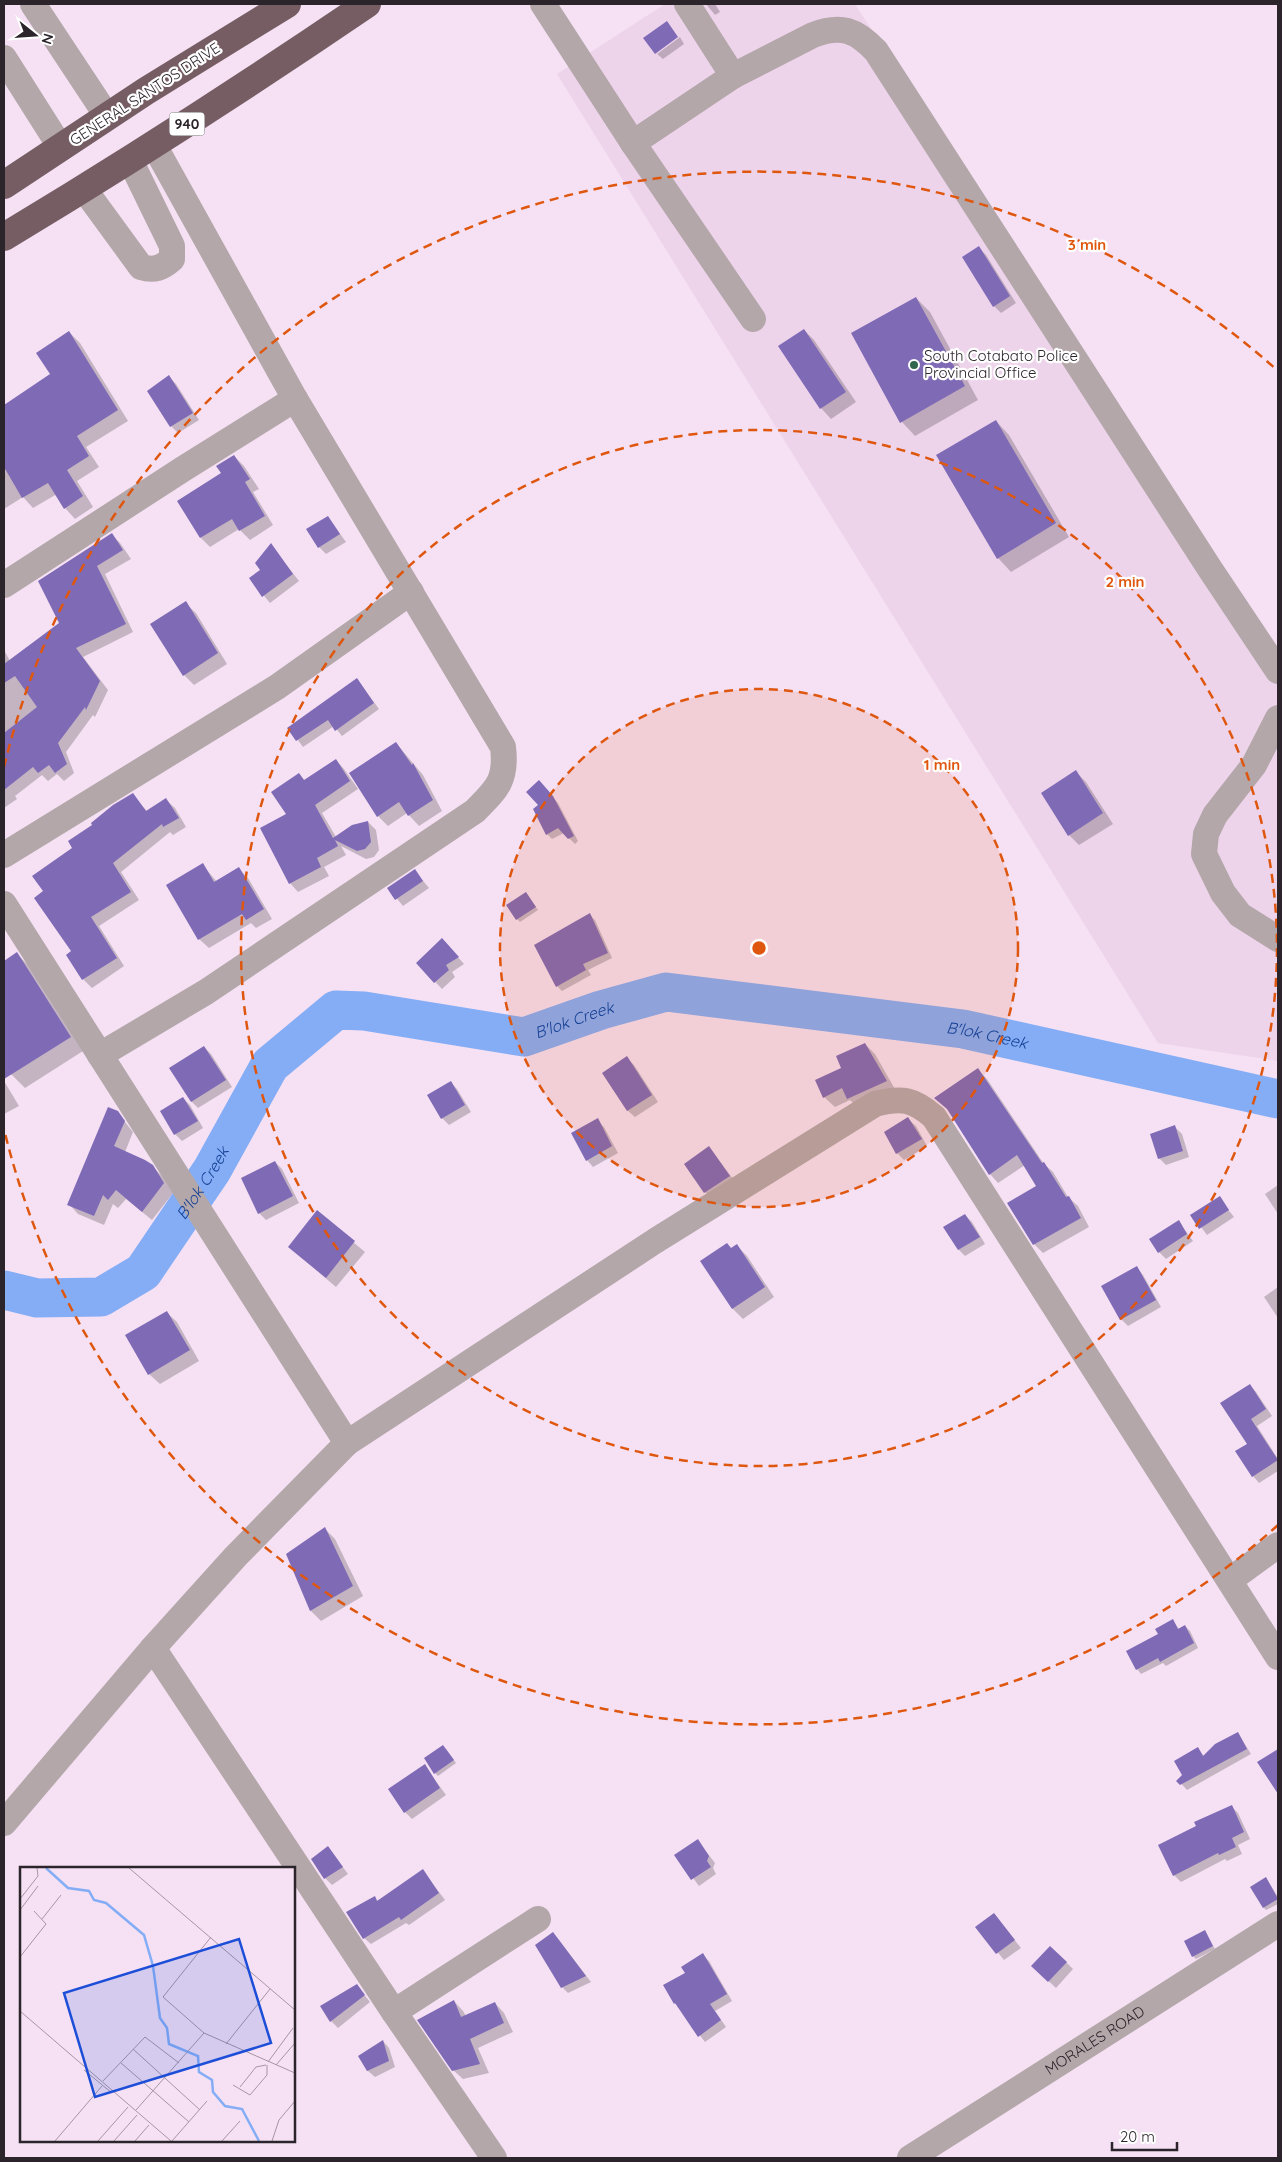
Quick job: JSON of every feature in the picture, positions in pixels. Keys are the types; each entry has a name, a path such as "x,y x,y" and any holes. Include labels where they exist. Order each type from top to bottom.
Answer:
{"highway":[{"name":"GENERAL SANTOS DRIVE","path":"4,185 107,116 287,4"},
{"name":"940","path":"4,237 154,145 367,4"}],"street":[{"path":"33,4 107,116"},
{"path":"543,4 633,143 753,319"},
{"path":"687,4 733,76"},
{"path":"633,143 733,76 826,30 838,28 850,31 864,39 876,51 1278,672"},
{"path":"4,58 61,148"},
{"path":"100,1055 206,992 475,811 496,790 504,774 503,747 295,399 154,145"},
{"path":"84,189 141,267 150,270 163,266 172,259 172,246 130,160"},
{"path":"4,585 183,468 295,399"},
{"path":"4,855 276,687 410,592"},
{"path":"1278,718 1254,765 1215,815 1206,834 1204,854 1222,893 1240,915 1278,939"},
{"path":"4,904 347,1443"},
{"path":"4,1823 153,1648 236,1556 347,1443 647,1246 875,1104 892,1100 906,1100 922,1106 934,1117 1278,1657"},
{"path":"1230,1580 1278,1545"},
{"path":"153,1648 394,2012 494,2158"},
{"path":"394,2012 538,1919"},
{"name":"MORALES ROAD","path":"910,2158 1278,1924"}],"shaded area":[{"name":"South Cotabato Police Provincial Office","path":"665,4 855,4 1278,656 1278,1061 1158,1043 557,74"}],"building":[{"path":"667,21 678,37 655,54 643,38"},
{"path":"979,246 1010,296 993,307 962,257"},
{"path":"916,297 965,386 900,423 851,333"},
{"path":"804,329 846,392 820,409 778,346"},
{"path":"69,331 118,410 77,436 89,456 67,470 83,496 64,509 48,483 22,498 4,467 4,405 50,374 36,353"},
{"path":"169,375 193,413 170,427 147,391"},
{"path":"996,420 1056,523 997,559 936,455"},
{"path":"234,455 250,479 245,482 265,516 239,531 232,519 200,538 177,501 221,473 216,466"},
{"path":"328,516 340,534 318,548 306,529"},
{"path":"112,533 123,550 97,566 126,624 76,648 100,681 86,710 85,707 58,743 67,764 55,773 49,765 38,773 33,767 4,790 4,733 37,707 15,676 4,683 4,664 59,623 38,581"},
{"path":"271,543 293,574 262,597 249,578 260,570 255,563"},
{"path":"186,601 218,653 183,676 150,624"},
{"path":"357,678 374,703 335,731 328,720 296,741 287,728"},
{"path":"396,742 412,765 413,763 433,800 408,816 399,802 377,817 349,773"},
{"path":"336,759 350,781 315,805 333,838 352,825 368,821 371,842 365,849 357,851 335,840 338,846 317,858 321,867 289,884 260,828 286,814 271,792 299,773 304,780"},
{"path":"1076,770 1103,813 1068,836 1041,793"},
{"path":"539,780 553,796 574,836 568,839 558,828 546,835 533,809 538,805 526,792"},
{"path":"133,793 146,811 166,798 179,818 163,827 162,824 113,863 131,892 91,917 117,958 82,980 66,955 71,951 34,898 43,891 32,876 72,848 68,841 92,825 91,823 113,805"},
{"path":"203,863 214,882 239,867 264,909 246,920 242,914 198,940 166,885"},
{"path":"415,869 423,881 395,900 387,888"},
{"path":"526,892 536,907 516,920 506,905"},
{"path":"590,913 608,953 583,964 586,970 556,987 534,945"},
{"path":"442,938 459,957 446,965 449,970 434,983 416,963"},
{"path":"17,952 71,1037 4,1079 4,961"},
{"path":"865,1043 887,1081 847,1099 842,1088 823,1098 815,1080 841,1068 836,1056"},
{"path":"204,1046 226,1080 191,1102 169,1068"},
{"path":"627,1056 652,1095 627,1111 602,1073"},
{"path":"978,1068 1042,1163 1044,1162 1066,1197 1069,1196 1081,1218 1033,1245 1007,1203 1036,1186 1017,1155 989,1175 947,1109 934,1098"},
{"path":"451,1081 465,1105 441,1119 427,1095"},
{"path":"183,1097 198,1121 174,1135 160,1111"},
{"path":"108,1107 118,1111 125,1121 114,1146 153,1165 164,1183 142,1212 116,1190 108,1200 103,1195 94,1216 67,1205"},
{"path":"908,1117 922,1139 896,1154 884,1132"},
{"path":"598,1118 612,1146 586,1161 571,1133"},
{"path":"1175,1125 1183,1151 1158,1159 1150,1134"},
{"path":"709,1146 730,1176 704,1193 684,1164"},
{"path":"275,1161 293,1196 258,1214 241,1178"},
{"path":"1220,1196 1229,1210 1199,1229 1190,1215"},
{"path":"317,1210 355,1241 326,1278 288,1247"},
{"path":"965,1214 980,1237 958,1250 943,1227"},
{"path":"1179,1220 1187,1234 1158,1253 1149,1239"},
{"path":"727,1243 731,1248 737,1244 765,1287 732,1309 700,1261"},
{"path":"1137,1266 1156,1300 1120,1320 1101,1286"},
{"path":"167,1311 190,1350 148,1375 125,1335"},
{"path":"1250,1384 1266,1409 1251,1419 1278,1460 1252,1477 1235,1451 1247,1444 1220,1403"},
{"path":"325,1527 353,1586 310,1611 286,1554"},
{"path":"1173,1619 1178,1629 1185,1625 1194,1643 1160,1662 1158,1658 1136,1670 1126,1651 1158,1634 1155,1629"},
{"path":"1238,1732 1247,1749 1180,1785 1176,1781 1182,1775 1174,1761 1198,1747 1203,1756 1215,1744"},
{"path":"443,1745 454,1760 434,1774 424,1758"},
{"path":"1278,1749 1278,1794 1257,1762"},
{"path":"425,1764 440,1788 404,1813 388,1789"},
{"path":"1232,1805 1244,1832 1232,1838 1236,1847 1219,1855 1218,1853 1173,1876 1158,1845 1196,1826 1194,1822"},
{"path":"698,1839 709,1856 707,1861 711,1867 691,1880 674,1855"},
{"path":"328,1846 343,1867 324,1879 311,1859"},
{"path":"423,1869 439,1893 401,1920 399,1917 363,1939 346,1912 375,1896 377,1901"},
{"path":"1266,1877 1278,1899 1263,1908 1250,1887"},
{"path":"994,1913 1015,1940 996,1954 975,1927"},
{"path":"1205,1930 1213,1946 1192,1957 1184,1941"},
{"path":"553,1932 586,1976 561,1988 535,1945"},
{"path":"1050,1946 1067,1962 1048,1982 1031,1966"},
{"path":"703,1953 727,1994 710,2004 721,2020 698,2037 663,1985 685,1973 681,1967"},
{"path":"357,1984 365,1995 330,2022 320,2006"},
{"path":"454,2000 461,2017 495,2002 504,2023 470,2039 480,2064 452,2071 417,2020"},
{"path":"383,2040 389,2061 367,2071 358,2056"}],"waterway":[{"name":"B'lok Creek","path":"4,1290 37,1298 101,1297 143,1272 212,1170 270,1065 336,1010 364,1011 524,1037 601,1010 666,992 963,1029 1278,1099"}],"place":[{"name":"South Cotabato Police Provincial Office","path":"914,365"}]}
